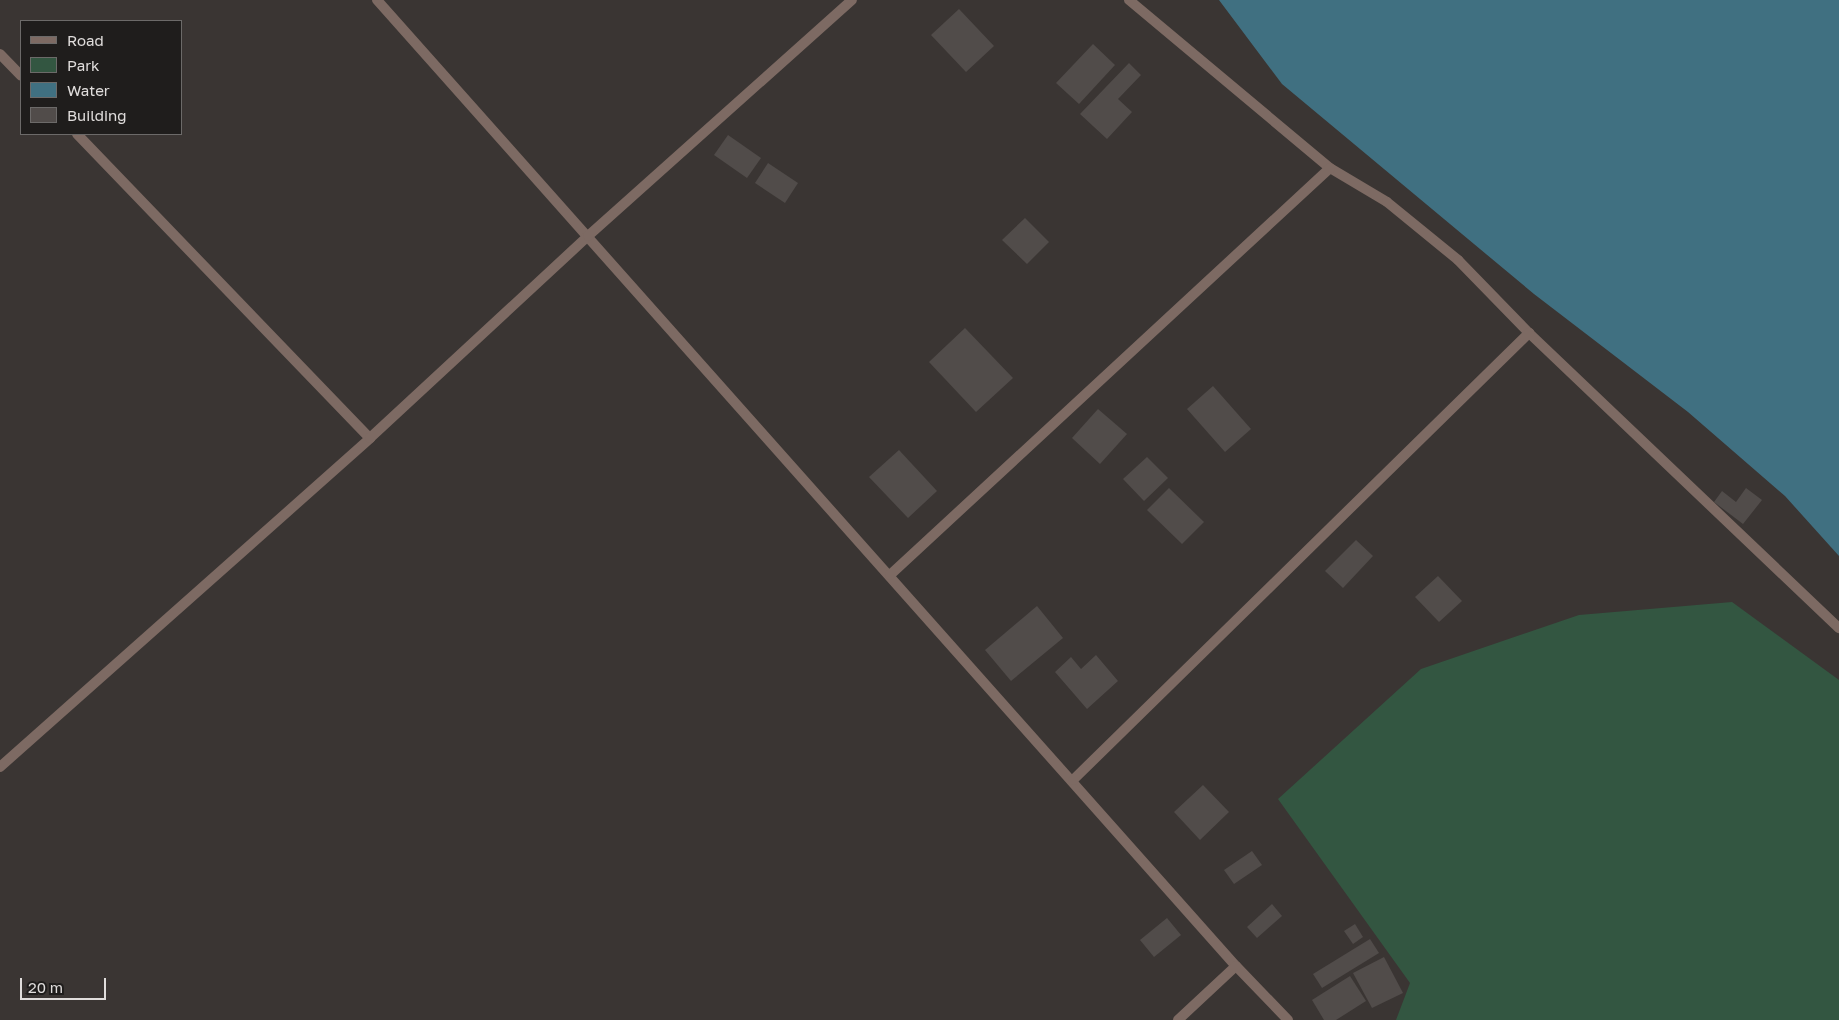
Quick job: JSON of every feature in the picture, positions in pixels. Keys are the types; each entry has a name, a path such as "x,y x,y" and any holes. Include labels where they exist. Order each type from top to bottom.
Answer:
{"street":[{"path":"377,0 1073,780 1236,966 1288,1020"},
{"path":"0,767 370,438 588,236 852,0"},
{"path":"1128,0 1330,168 1387,202 1458,260 1529,334 1839,628"},
{"path":"0,54 20,75"},
{"path":"78,135 370,438"},
{"path":"890,575 1330,168"},
{"path":"1073,780 1529,334"},
{"path":"1178,1020 1236,966"}],"green space":[{"path":"1732,602 1839,680 1839,1020 1396,1020 1410,983 1278,799 1421,669 1579,615"}],"water":[{"path":"1219,0 1839,0 1839,556 1785,496 1688,412 1534,294 1282,84"}],"building":[{"path":"959,9 994,46 966,72 931,35"},
{"path":"1093,44 1115,65 1079,104 1056,83"},
{"path":"1129,63 1141,75 1118,99 1132,112 1107,139 1080,114"},
{"path":"728,135 761,158 747,178 714,155"},
{"path":"768,163 798,183 785,203 755,183"},
{"path":"1025,218 1049,242 1027,264 1002,240"},
{"path":"965,328 1013,378 976,412 929,362"},
{"path":"1213,386 1251,429 1225,452 1187,409"},
{"path":"1098,409 1127,434 1100,464 1072,438"},
{"path":"899,450 937,491 908,518 869,477"},
{"path":"1147,457 1168,478 1144,501 1123,479"},
{"path":"1169,488 1204,522 1182,544 1147,510"},
{"path":"1746,488 1762,500 1743,524 1714,502 1722,491 1736,502"},
{"path":"1356,540 1373,556 1343,588 1325,571"},
{"path":"1438,576 1462,601 1439,622 1415,597"},
{"path":"1037,606 1063,638 1011,681 985,650"},
{"path":"1096,655 1118,681 1087,709 1055,672 1071,657 1081,669"},
{"path":"1203,785 1229,812 1200,840 1174,812"},
{"path":"1252,851 1262,865 1234,884 1224,870"},
{"path":"1272,904 1282,916 1257,938 1247,927"},
{"path":"1167,918 1181,935 1154,957 1140,940"},
{"path":"1355,924 1363,937 1353,944 1344,931"},
{"path":"1370,939 1379,953 1322,988 1313,974"},
{"path":"1384,957 1403,993 1372,1008 1353,973"},
{"path":"1350,976 1366,1001 1336,1020 1324,1020 1312,1000"}]}
